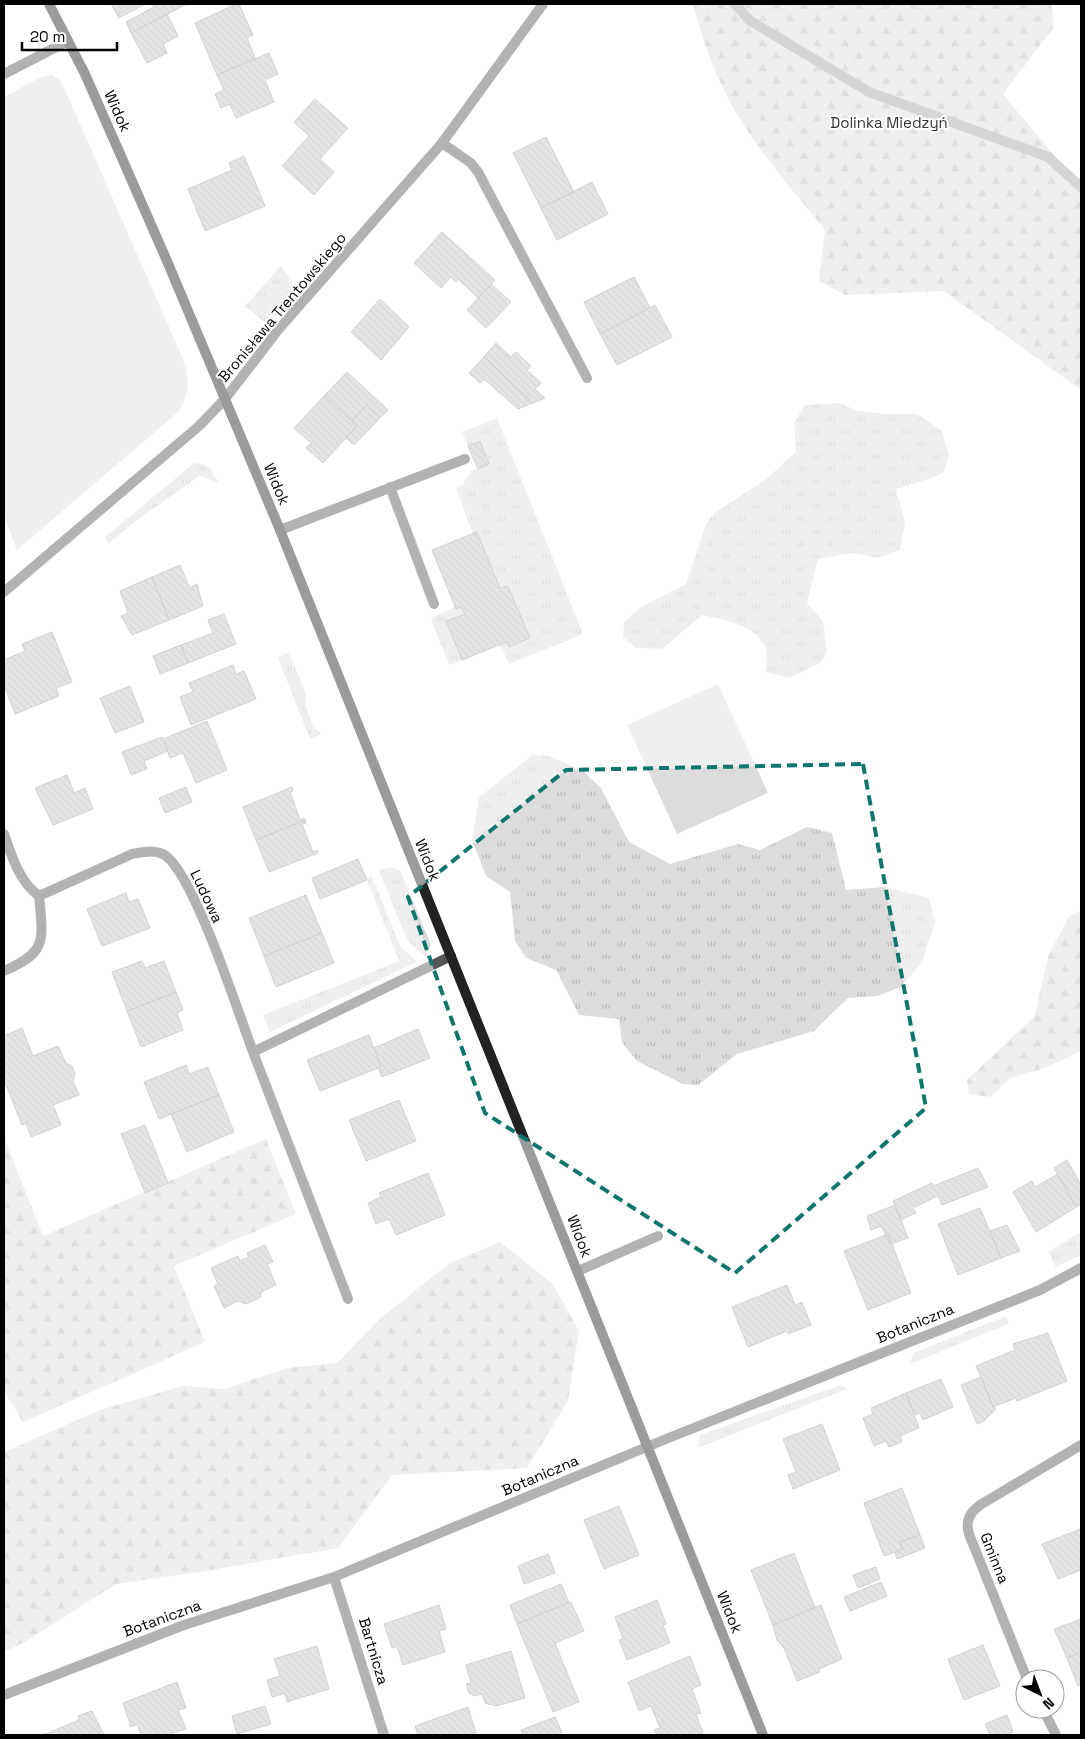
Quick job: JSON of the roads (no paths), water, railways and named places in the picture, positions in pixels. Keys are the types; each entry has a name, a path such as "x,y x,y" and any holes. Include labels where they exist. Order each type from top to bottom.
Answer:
{"street":[{"name":"Widok","path":"49,4 85,74 156,235 280,530 763,1735"},
{"name":"Bronisława Trentowskiego","path":"4,592 199,426 225,399 278,330 442,143 543,4"},
{"path":"4,74 68,40"},
{"path":"442,143 471,163 478,172 587,378"},
{"path":"280,530 465,459"},
{"path":"390,487 434,604"},
{"path":"4,834 21,878 39,896 42,936 38,948 24,962 4,971"},
{"name":"Ludowa","path":"39,896 132,854 147,851 166,856 185,880 198,909 348,1298"},
{"path":"253,1052 452,956"},
{"path":"578,1271 658,1236"},
{"name":"Botaniczna","path":"4,1695 184,1625 334,1576 647,1447 1040,1290 1081,1268"},
{"name":"Gminna","path":"1024,1669 969,1534 968,1520 971,1512 980,1504 1081,1445"},
{"name":"Bartnicza","path":"334,1576 384,1735"},
{"path":"1048,1719 1056,1735"}],"waterway":[{"path":"735,4 749,20 869,92 1048,157 1081,187"}],"park label":[{"name":"Dolinka Miedzyń","path":"889,122"}]}
